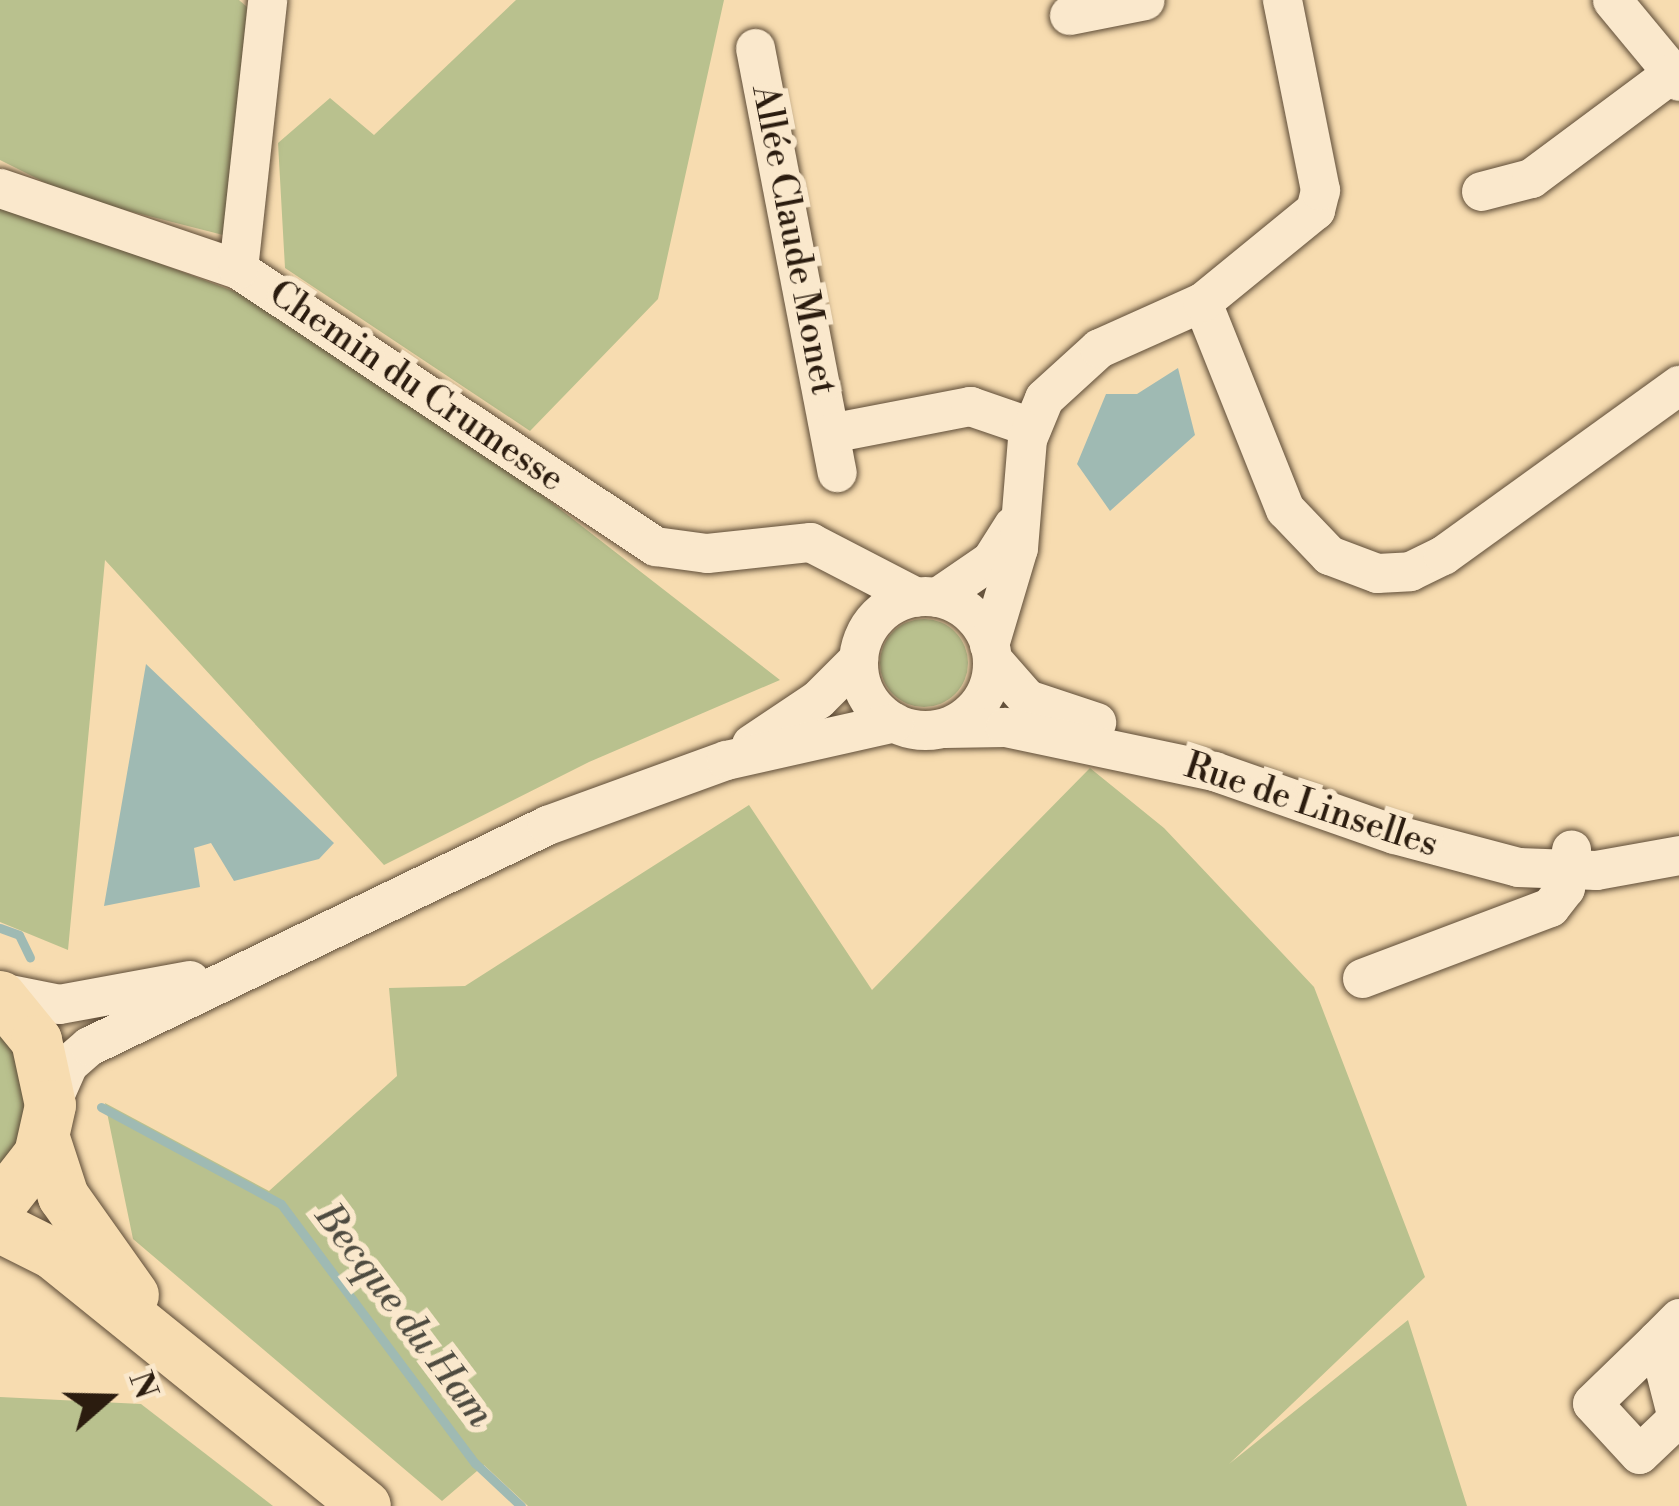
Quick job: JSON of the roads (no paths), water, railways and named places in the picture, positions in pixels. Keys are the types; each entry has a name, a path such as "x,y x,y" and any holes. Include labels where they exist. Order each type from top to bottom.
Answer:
{"main road":[{"path":"0,994 36,1040 58,1187 115,1273 252,1414"},
{"path":"0,1204 31,1169 47,1122"},
{"path":"0,1228 52,1253 364,1506"}],"street":[{"path":"238,269 267,0"},
{"path":"1069,15 1145,0"},
{"path":"47,1122 68,1064 89,1046 547,825 726,760 894,722 944,728 977,706 1018,548 1031,427 1055,384 1099,347 1202,302 1296,232 1319,200 1282,0"},
{"path":"1481,191 1531,178 1676,77 1612,0"},
{"name":"Allée Claude Monet","path":"755,48 837,472"},
{"name":"Chemin du Crumesse","path":"0,188 238,269 655,546 706,553 796,540 830,551 876,583 926,597"},
{"path":"1202,302 1286,509 1329,555 1376,574 1410,571 1443,556 1679,386"},
{"name":"Allée Claude Monet","path":"830,433 970,406 1031,427"},
{"path":"726,760 807,708 861,649 887,608 926,597 992,560 1021,503"},
{"path":"830,551 850,579 867,696 894,722"},
{"path":"926,597 970,614 991,652"},
{"name":"Rue de Linselles","path":"991,652 1017,693 1074,718 1244,756 1435,824 1570,860"},
{"name":"Rue de Linselles","path":"944,728 1005,728 1169,760 1444,849 1570,860 1679,855"},
{"path":"1362,978 1550,907 1570,860"},
{"path":"0,994 59,1004 271,960"}],"water":[{"path":"1178,368 1195,435 1110,511 1077,464 1106,394 1137,394"},
{"path":"146,664 334,843 319,859 234,881 211,843 194,848 200,887 104,906"}],"waterway":[{"name":"Becque du Ham","path":"0,928 19,935 30,958"},
{"name":"Becque du Ham","path":"101,1107 281,1204 475,1463 521,1506"}]}
